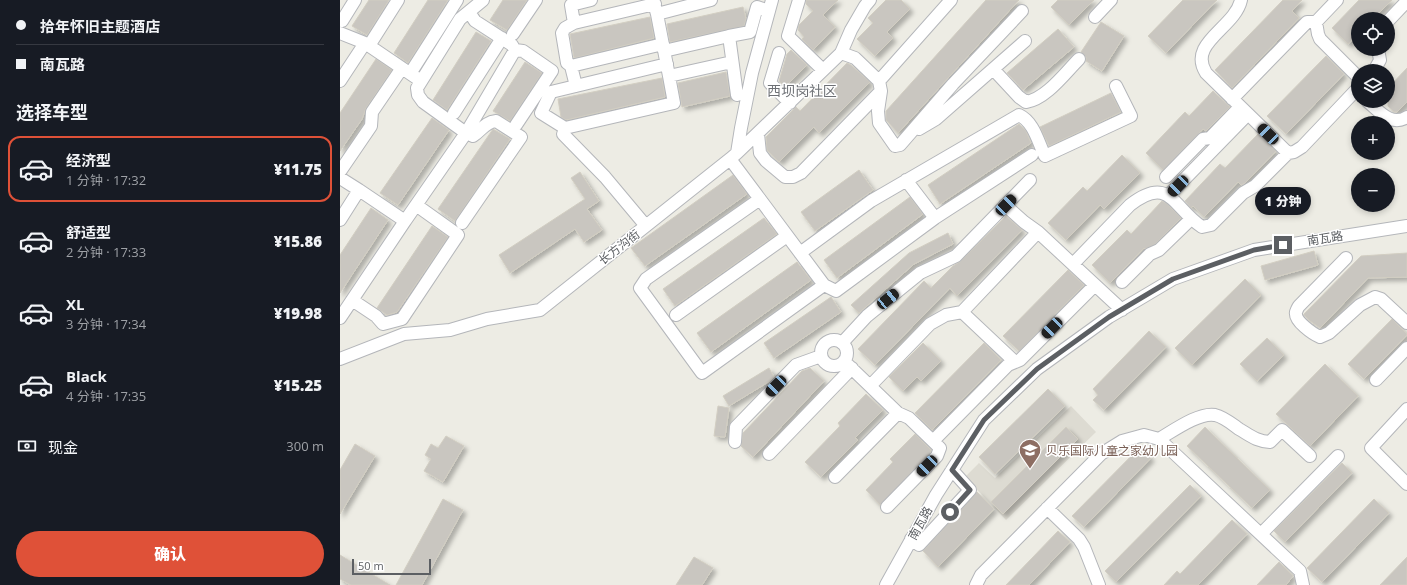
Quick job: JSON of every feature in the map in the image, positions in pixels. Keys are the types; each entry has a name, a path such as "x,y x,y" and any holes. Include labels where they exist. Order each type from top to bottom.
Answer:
{"street":[{"path":"355,0 341,27 368,42 408,68 421,81"},
{"path":"340,81 398,0"},
{"path":"405,220 359,190 340,174 371,126 372,112 408,68 457,0"},
{"path":"513,34 536,0"},
{"path":"574,23 571,5 591,0"},
{"path":"576,86 571,66 568,63 562,33 570,25 655,6 711,0"},
{"path":"799,0 788,36 822,70"},
{"path":"870,0 855,24 841,53 855,58 880,86 878,111 879,123 895,146 900,145 953,84 1022,11"},
{"path":"758,134 760,153 766,161 785,177 793,177 801,173 880,86 951,0"},
{"path":"1095,17 1111,0"},
{"path":"1242,0 1236,14 1205,47 1200,60 1202,67 1206,73 1288,153"},
{"path":"1168,196 1307,22 1316,22 1337,0"},
{"path":"1395,14 1407,1"},
{"path":"571,66 750,32 756,2 770,6 752,73 734,156 760,198 824,285 836,290 935,218 1032,155"},
{"path":"474,4 475,21 512,45 515,50"},
{"path":"462,223 521,137 496,121 486,124 473,136 470,136 423,102 418,95 417,88 421,81 460,19 474,4"},
{"path":"655,6 664,48 667,64 674,103 565,128 541,113 551,92 667,64"},
{"path":"1316,22 1320,39 1351,69"},
{"path":"728,36 737,95"},
{"path":"454,113 502,38"},
{"path":"907,136 936,119 1025,41"},
{"path":"515,50 523,51 552,71 516,125"},
{"path":"340,318 405,220 466,133 515,50"},
{"path":"779,53 770,83 790,103"},
{"name":"长方沟街","path":"340,359 404,334 450,330 487,318 540,310 734,156 841,53"},
{"path":"993,69 1019,97 1026,102 1034,101 1043,95 1080,59"},
{"path":"669,76 732,62"},
{"path":"800,253 871,201 1019,115 1025,118 1030,124 1045,156 1131,116 1116,86"},
{"path":"1073,264 1130,205 1140,197 1149,193 1158,192 1166,194 1191,219 1202,227 1211,225 1243,193 1255,186 1288,153 1294,152 1302,147 1351,96"},
{"path":"1166,176 1203,139 1210,138 1240,107"},
{"path":"1375,108 1392,121 1400,121 1407,117"},
{"path":"563,134 605,176 646,226"},
{"path":"906,180 935,218"},
{"path":"842,343 867,316 920,273 956,256 1030,180"},
{"path":"340,220 359,190"},
{"path":"760,198 646,279 640,288 702,373 824,285"},
{"path":"352,300 376,316 383,324 402,319 458,235 416,205"},
{"path":"1006,205 1024,222 1038,232 1122,310"},
{"path":"1122,282 1150,254 1160,250 1191,219"},
{"name":"南瓦路","path":"886,585 936,495 984,420 1037,369 1109,317 1173,279 1254,250 1407,226"},
{"path":"870,386 930,324 946,315 962,312 1038,232"},
{"path":"676,315 787,236"},
{"path":"1346,258 1299,306 1296,312 1296,317 1312,333 1320,337 1329,333 1360,305 1375,297 1381,299 1407,323"},
{"path":"933,441 1008,364 1020,360 1095,284"},
{"path":"962,312 1015,362"},
{"path":"769,454 848,364 846,348 842,343 836,340 827,341 822,348 821,356 826,362 833,366 841,363 848,364 898,413 909,418 940,448 937,456 887,507"},
{"path":"1376,380 1407,348"},
{"path":"734,442 736,427 796,365 821,356"},
{"path":"1407,409 1371,448 1407,484"},
{"path":"835,477 898,413"},
{"path":"1160,439 1185,424 1205,416 1215,415 1226,420 1259,441 1270,442 1282,430 1310,456"},
{"path":"976,585 981,575 1101,454 1122,441 1144,435 1160,439 1261,534 1300,571 1303,585"},
{"path":"1261,534 1338,456"},
{"path":"911,539 920,546 970,490 952,470"},
{"path":"1048,508 1079,539 1084,547 1099,585"}],"shaded area":[{"name":"贝乐国际儿童之家幼儿园","path":"1071,406 1096,432 1006,520 965,477 979,463 995,478"}],"building":[{"path":"369,0 389,0 367,35 352,26"},
{"path":"428,0 448,0 408,63 394,53"},
{"path":"503,0 527,0 507,30 490,20"},
{"path":"806,0 838,0 823,15 835,27 813,50 802,39 804,37 798,30 799,25 813,11 806,4"},
{"path":"886,0 901,0 910,9 887,32 893,38 875,56 857,39 873,23 868,18"},
{"path":"986,0 1019,0 898,133 886,120 886,111"},
{"path":"1058,0 1094,0 1069,25 1051,7"},
{"path":"1183,0 1217,0 1166,53 1148,36"},
{"path":"1283,0 1302,0 1292,11 1299,18 1232,88 1215,70"},
{"path":"1359,0 1392,0 1380,12 1351,12 1351,41 1348,44 1332,28"},
{"path":"743,7 746,19 744,26 670,42 667,24"},
{"path":"650,17 654,38 574,58 570,34"},
{"path":"1101,22 1124,36 1102,71 1086,61 1086,57 1081,52"},
{"path":"1058,29 1074,47 1023,90 1007,73"},
{"path":"476,32 491,41 447,110 433,100"},
{"path":"791,50 807,65 785,87 779,81 787,54"},
{"path":"1326,56 1344,74 1286,134 1267,116"},
{"path":"376,59 392,70 366,108 362,119 340,151 340,113"},
{"path":"525,62 542,73 510,121 493,111"},
{"path":"847,63 870,82 819,133 814,127 779,162 767,150 766,137 796,107 800,111"},
{"path":"1407,68 1407,102 1397,112 1394,112 1390,108 1395,108 1395,81"},
{"path":"726,72 730,96 682,107 678,83"},
{"path":"662,78 665,97 566,120 561,117 558,99"},
{"path":"1213,91 1230,107 1206,131 1203,129 1163,170 1146,153 1185,112 1189,116"},
{"path":"1111,93 1121,112 1049,146 1040,127"},
{"path":"432,118 449,130 398,205 380,193"},
{"path":"1019,124 1026,131 1031,143 940,204 928,185"},
{"path":"493,129 510,139 455,221 438,209"},
{"path":"1258,134 1276,151 1245,183 1241,185 1238,182 1204,217 1193,206 1191,208 1185,201 1220,164 1225,168"},
{"path":"1122,155 1140,173 1104,209 1100,205 1066,240 1048,223 1083,187 1087,191"},
{"path":"859,170 873,190 815,231 801,212"},
{"path":"580,172 599,201 587,209 602,230 584,242 575,229 510,273 499,255 585,199 571,178"},
{"path":"733,175 747,194 645,266 631,248"},
{"path":"910,197 923,214 837,278 824,260"},
{"path":"1162,201 1181,218 1155,244 1145,249 1144,248 1110,283 1092,265 1127,230 1131,234"},
{"path":"371,208 388,220 340,293 340,255"},
{"path":"1006,216 1022,230 957,296 950,288 875,365 858,349 924,281 931,288 953,266 961,261"},
{"path":"764,218 777,234 675,306 663,289"},
{"path":"432,226 448,237 397,312 387,315 377,308"},
{"path":"948,233 953,244 914,264 859,313 851,305 909,253"},
{"path":"1314,251 1318,265 1265,280 1261,266"},
{"path":"1407,253 1407,277 1368,278 1320,328 1304,315 1361,256"},
{"path":"797,262 811,280 711,352 697,333"},
{"path":"1068,270 1084,285 1019,351 1003,336"},
{"path":"1245,279 1261,295 1192,365 1175,348"},
{"path":"831,297 841,312 774,358 764,343"},
{"path":"1392,319 1407,335 1364,379 1348,364"},
{"path":"1149,331 1166,347 1104,410 1093,400 1098,395 1093,389"},
{"path":"1267,338 1284,355 1257,381 1240,364"},
{"path":"923,343 941,361 921,381 917,377 903,391 889,377"},
{"path":"984,343 1001,360 932,430 915,413"},
{"path":"1325,364 1358,396 1310,446 1276,414"},
{"path":"769,368 774,377 770,381 729,406 723,396"},
{"path":"810,368 824,381 753,457 741,446 743,433 802,371"},
{"path":"1048,389 1065,406 995,474 979,457"},
{"path":"866,394 883,410 855,438 858,440 821,477 805,462 840,426 838,423"},
{"path":"718,406 729,408 725,437 714,436"},
{"path":"1066,427 1078,439 1003,514 991,502"},
{"path":"1205,427 1270,490 1252,508 1187,446"},
{"path":"915,434 931,450 931,452 880,505 866,490 893,462 890,459"},
{"path":"446,436 464,446 443,482 424,471 431,459 425,455 431,444 438,448"},
{"path":"355,444 375,456 340,514 340,470"},
{"path":"1140,447 1151,458 1084,527 1072,516"},
{"path":"1342,463 1352,473 1285,542 1274,531"},
{"path":"1190,485 1201,496 1116,582 1105,571"},
{"path":"977,492 994,509 938,567 923,551"},
{"path":"443,499 463,510 422,585 396,585"},
{"path":"1374,499 1389,513 1322,582 1307,568"},
{"path":"1232,520 1247,534 1198,585 1164,585 1177,571 1180,574"},
{"path":"1058,531 1070,542 1029,585 1006,585"},
{"path":"340,555 390,585 351,585 340,579"},
{"path":"694,557 713,568 702,585 676,585"},
{"path":"1407,557 1407,585 1380,585"},
{"path":"1279,562 1293,576 1286,585 1257,585"}],"place":[{"name":"贝乐国际儿童之家幼儿园","path":"1030,470"}],"district":[{"name":"西坝岗社区","path":"802,90"}],"route":[{"path":"950,512 970,490 952,470 984,420 1037,369 1109,317 1173,279 1254,250 1283,245"}]}
